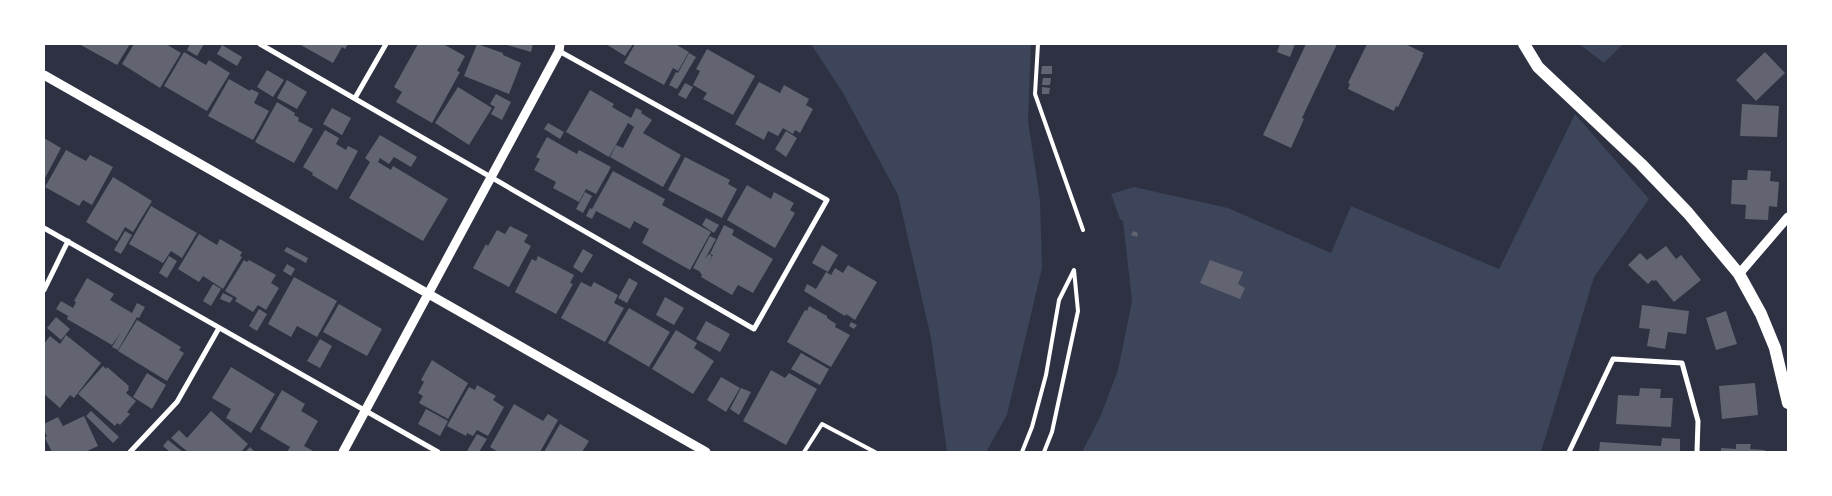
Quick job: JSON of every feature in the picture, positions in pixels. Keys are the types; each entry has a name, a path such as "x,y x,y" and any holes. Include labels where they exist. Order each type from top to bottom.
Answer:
{"main road":[{"path":"1524,44 1538,67 1641,164 1688,213 1739,274 1761,314 1775,348 1788,403"}],"street":[{"path":"260,44 492,176 754,329 826,200 559,47 492,176 344,452"},
{"path":"355,98 386,44"},
{"path":"44,75 706,452"},
{"path":"1739,274 1788,217"},
{"path":"44,228 438,452"},
{"path":"44,290 68,241"},
{"path":"130,452 177,402 219,328"},
{"path":"1569,452 1613,359 1682,363 1698,422 1697,452"}],"lane":[{"path":"1038,44 1035,94 1083,230"},
{"path":"1022,452 1032,427 1046,375 1059,300 1074,270 1078,311 1052,432 1044,452"},
{"path":"804,452 822,424 875,452"}],"shaded area":[{"path":"811,44 1031,44 1028,121 1040,200 1042,268 1007,415 986,452 947,452 931,338 898,195 843,93"},
{"path":"1579,44 1623,44 1604,63"},
{"path":"1575,114 1649,199 1594,277 1541,452 1082,452 1101,415 1118,370 1132,301 1123,221 1120,219 1111,194 1134,187 1228,208 1331,253 1351,206 1499,269"}],"building":[{"path":"79,44 130,44 117,65"},
{"path":"134,44 166,44 181,53 160,88 122,64"},
{"path":"190,44 204,44 197,56 187,50"},
{"path":"299,44 348,44 345,49 342,47 333,63"},
{"path":"418,44 443,44 465,56 457,71 460,72 432,123 396,102 402,92 394,87"},
{"path":"477,44 503,53 503,55 521,63 509,94 464,76"},
{"path":"507,44 533,44 531,52"},
{"path":"606,44 633,44 625,56"},
{"path":"635,44 675,44 689,52 678,71 673,68 664,85 624,63"},
{"path":"1280,44 1295,44 1290,57 1277,52"},
{"path":"1306,44 1337,44 1302,118 1304,119 1291,148 1263,135"},
{"path":"1367,44 1405,44 1424,53 1398,107 1396,106 1394,111 1348,89 1350,84 1348,83"},
{"path":"222,45 242,57 237,66 217,54"},
{"path":"707,49 755,76 733,115 703,99 707,93 693,85 700,71 696,69"},
{"path":"184,52 206,65 209,60 230,73 207,111 164,86"},
{"path":"1765,52 1785,73 1756,101 1736,80"},
{"path":"689,53 696,57 677,89 669,85"},
{"path":"1042,66 1052,66 1052,74 1041,74"},
{"path":"267,70 284,80 273,97 257,87"},
{"path":"1043,78 1051,78 1050,85 1042,85"},
{"path":"229,79 250,91 251,89 259,93 254,103 269,111 253,140 208,116"},
{"path":"287,80 307,92 297,109 277,98"},
{"path":"759,82 780,93 784,85 809,99 806,105 813,109 800,133 795,130 793,134 783,128 778,136 768,131 764,140 735,124"},
{"path":"685,83 693,87 686,99 678,95"},
{"path":"458,87 492,108 469,145 435,123"},
{"path":"1042,87 1050,88 1049,94 1042,94"},
{"path":"590,90 614,104 612,107 631,118 636,108 642,111 641,113 652,120 643,133 681,155 663,187 610,157 616,145 623,148 634,127 628,123 609,157 566,132"},
{"path":"496,94 511,102 502,120 491,114 495,107 490,104"},
{"path":"277,102 295,113 294,115 299,118 298,121 313,129 294,163 255,142"},
{"path":"1742,104 1779,106 1777,137 1740,136"},
{"path":"332,108 351,118 342,135 323,124"},
{"path":"548,123 564,132 560,139 544,129"},
{"path":"325,130 339,138 336,144 346,150 348,146 358,151 337,190 312,175 313,173 303,167"},
{"path":"786,131 797,138 786,157 775,149"},
{"path":"380,135 417,157 411,167 394,157 389,164 380,158 378,162 391,170 393,166 448,199 423,241 349,198 370,162 365,158"},
{"path":"547,137 577,154 579,150 611,167 596,194 586,189 579,202 553,188 556,182 534,170 540,159 536,157"},
{"path":"44,138 61,148 44,180"},
{"path":"66,150 86,161 90,155 113,167 92,205 83,200 79,206 45,187"},
{"path":"685,157 730,180 728,184 737,189 722,218 668,190"},
{"path":"1748,170 1771,171 1770,181 1779,182 1777,207 1769,206 1768,220 1745,219 1746,205 1731,204 1732,180 1747,180"},
{"path":"613,171 665,199 662,205 711,232 690,270 642,243 649,229 634,221 630,229 596,211 592,219 586,216 590,208 592,209"},
{"path":"113,177 152,201 133,232 125,227 117,241 86,222"},
{"path":"747,185 771,199 774,192 794,203 790,210 795,213 775,248 727,220"},
{"path":"585,192 592,196 583,213 576,209"},
{"path":"151,206 197,233 182,258 171,251 163,263 129,244"},
{"path":"706,218 719,225 714,233 702,225"},
{"path":"724,225 734,230 732,235 773,259 753,293 738,285 732,295 701,277 702,275 699,271 693,268 710,236 716,239 705,259 709,254 712,256 708,264 713,255 710,254"},
{"path":"510,226 528,235 524,242 531,246 509,287 473,268 486,244 488,246 497,230 505,234"},
{"path":"125,231 132,235 121,254 114,250"},
{"path":"1133,231 1138,233 1137,237 1131,235"},
{"path":"199,234 217,245 220,239 242,252 240,256 242,257 223,289 203,276 199,282 178,269"},
{"path":"822,245 838,255 828,272 812,263"},
{"path":"1666,246 1676,259 1681,255 1701,280 1674,302 1656,280 1652,280 1648,284 1628,265 1640,253 1647,260"},
{"path":"287,247 308,258 306,263 284,251"},
{"path":"583,249 593,255 582,273 573,267"},
{"path":"169,256 177,261 167,278 159,273"},
{"path":"538,256 574,275 570,283 573,284 556,314 515,292 532,259 536,261"},
{"path":"244,260 247,262 249,260 276,275 271,283 279,288 266,310 258,305 253,312 235,301 237,298 225,291"},
{"path":"1210,260 1243,272 1238,284 1245,288 1240,299 1200,283"},
{"path":"287,264 295,269 291,276 283,271"},
{"path":"848,265 877,282 855,320 804,291 807,284 816,289 826,272 831,275 835,268 843,273"},
{"path":"294,277 337,301 317,337 297,326 291,337 268,324"},
{"path":"87,278 114,294 110,300 132,313 137,303 145,307 118,350 112,347 121,332 112,345 67,319 68,316 56,309 61,301 73,308 76,302 74,301"},
{"path":"629,278 638,283 627,303 618,298"},
{"path":"581,282 591,287 594,282 618,295 614,303 624,308 605,342 561,318"},
{"path":"213,284 221,289 211,306 203,301"},
{"path":"223,293 233,298 230,303 220,299"},
{"path":"665,297 684,308 674,325 656,315"},
{"path":"339,304 382,329 367,356 323,332"},
{"path":"1642,305 1689,311 1686,334 1668,332 1665,349 1647,346 1650,329 1639,328"},
{"path":"809,306 827,316 836,324 835,327 850,335 831,367 787,342"},
{"path":"629,308 670,332 649,367 608,343"},
{"path":"259,309 267,314 257,331 249,326"},
{"path":"1726,311 1737,344 1716,350 1706,318"},
{"path":"56,317 70,329 61,340 47,328"},
{"path":"137,320 181,347 179,350 184,353 167,381 118,351"},
{"path":"706,321 730,334 720,352 696,339"},
{"path":"851,322 857,325 854,329 849,326"},
{"path":"676,330 697,343 694,348 714,361 693,394 652,369"},
{"path":"66,335 101,363 74,398 70,395 60,408 44,394 44,344 50,336 60,344"},
{"path":"320,339 332,346 320,368 307,361"},
{"path":"801,353 829,369 820,385 791,369"},
{"path":"432,360 468,383 448,419 419,403 423,396 418,393 424,382 421,380"},
{"path":"103,366 106,369 107,367 129,386 126,393 136,401 127,412 130,414 120,425 117,423 115,426 78,394"},
{"path":"231,367 275,394 251,433 226,418 231,409 212,398"},
{"path":"771,370 785,378 789,373 817,389 786,445 743,421"},
{"path":"147,373 166,385 152,409 133,397"},
{"path":"721,377 740,388 726,412 707,400"},
{"path":"1755,383 1758,415 1722,419 1719,386"},
{"path":"477,385 496,396 493,400 504,407 488,436 477,430 473,436 467,433 466,436 447,426 469,387 475,390"},
{"path":"741,388 751,392 739,415 730,409"},
{"path":"1640,388 1661,389 1660,398 1673,398 1671,427 1616,424 1618,395 1639,396"},
{"path":"282,390 305,404 301,411 318,421 304,446 315,452 287,452 290,447 260,429"},
{"path":"514,404 543,421 548,414 558,420 540,452 498,452 490,447"},
{"path":"426,409 448,421 440,436 418,424"},
{"path":"91,411 119,437 113,443 86,416"},
{"path":"211,411 248,444 241,452 188,452 171,438 179,430 187,438"},
{"path":"84,416 98,446 85,452 52,452 45,438 47,436 44,424 58,417 63,426"},
{"path":"560,424 589,441 582,452 544,452"},
{"path":"477,434 487,439 479,452 467,451"},
{"path":"1662,438 1680,439 1680,452 1599,452 1600,442 1661,446"},
{"path":"168,440 183,452 170,452 163,446"},
{"path":"1736,444 1751,444 1750,449 1765,450 1765,452 1721,452 1721,448 1736,449"},
{"path":"250,447 255,452 245,452"}]}
